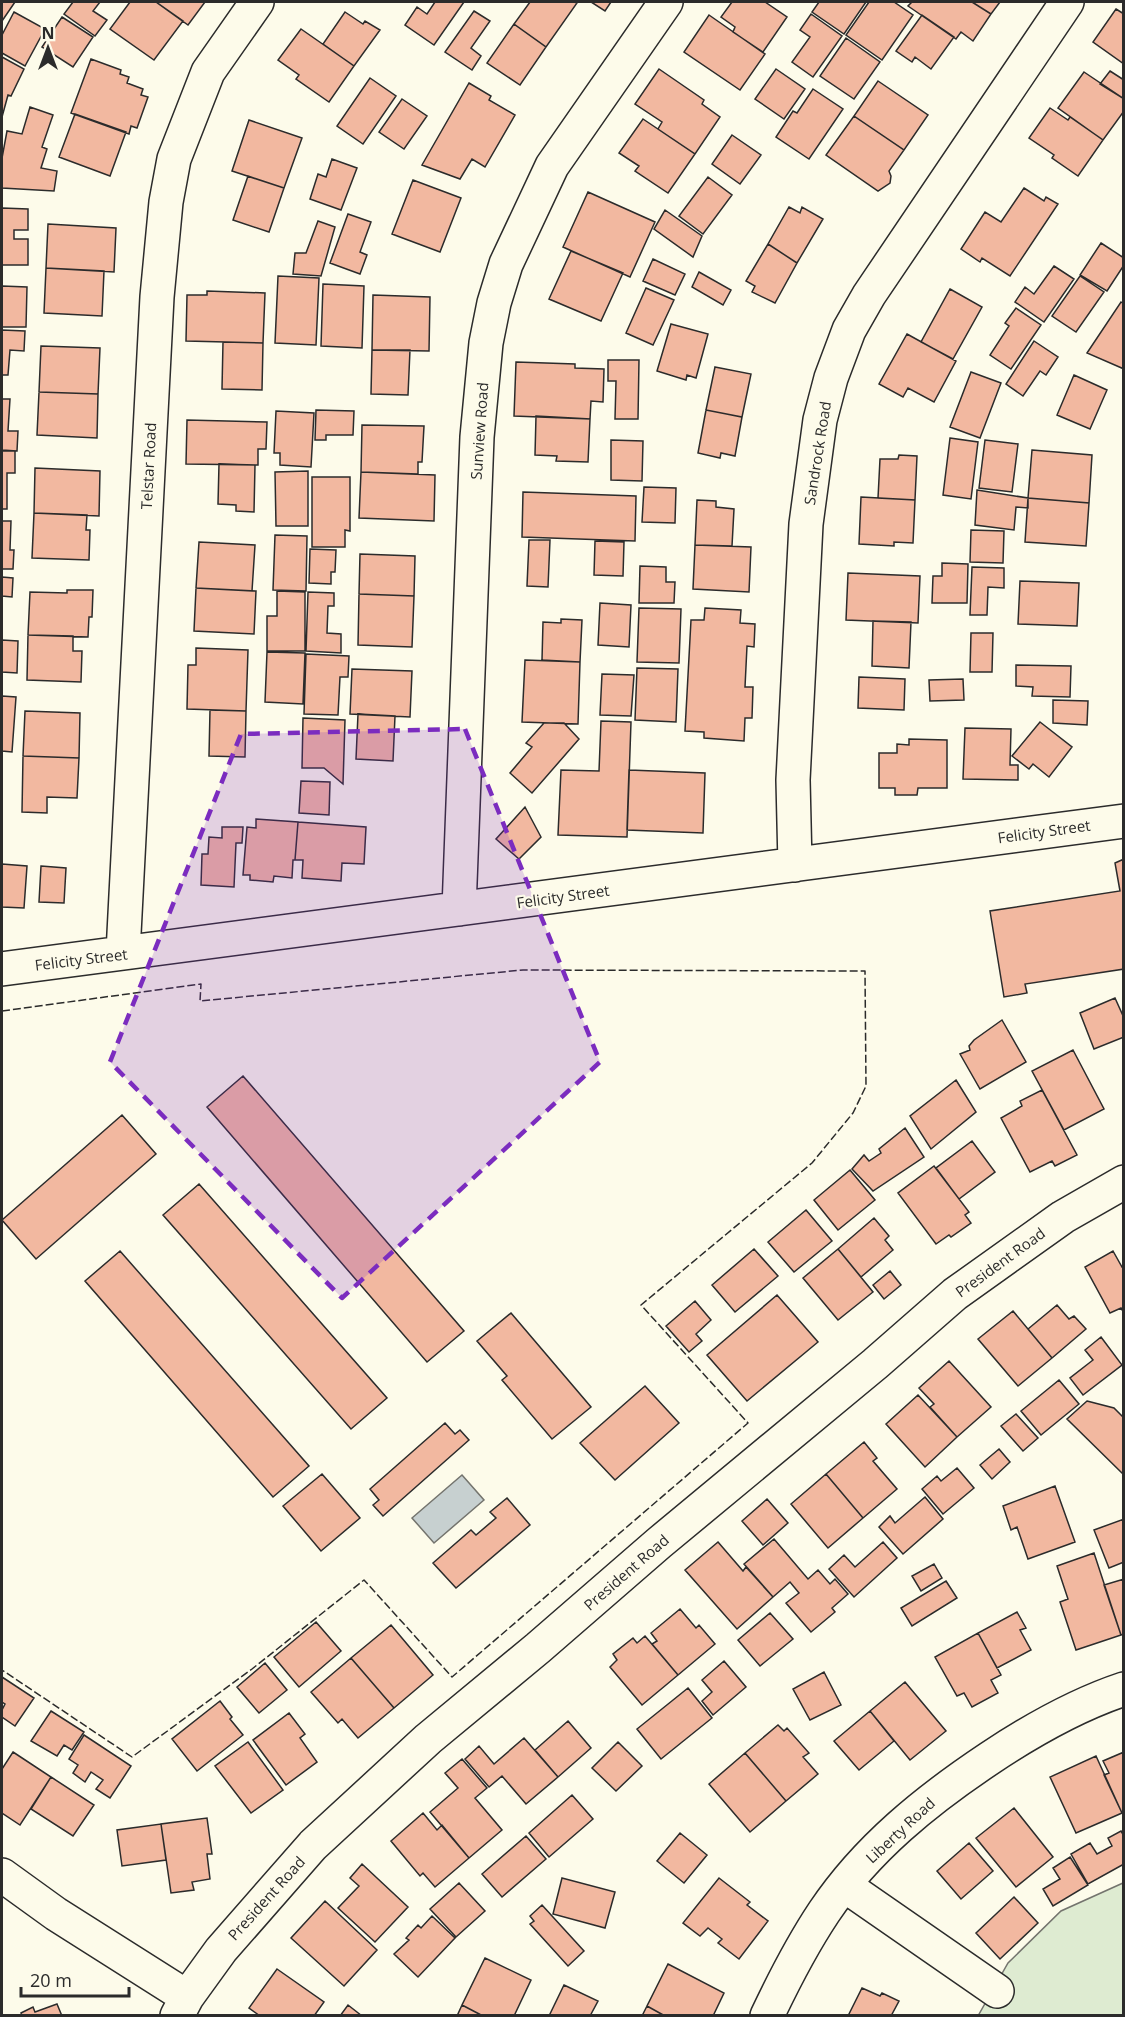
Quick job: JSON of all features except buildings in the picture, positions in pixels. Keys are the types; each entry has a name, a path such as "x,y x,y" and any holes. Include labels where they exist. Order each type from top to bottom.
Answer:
{"street":[{"name":"Telstar Road","path":"123,953 157,297 166,202 174,159 208,72 257,2"},
{"name":"Sunview Road","path":"459,909 477,437 486,343 494,303 506,264 552,166 666,2"},
{"name":"Sandrock Road","path":"795,865 793,780 806,524 820,420 831,378 849,330 869,295 1067,2"},
{"name":"Felicity Street","path":"2,969 1124,820"},
{"name":"President Road","path":"182,2006 221,1950 313,1845 428,1739 875,1364 955,1294 1063,1216 1124,1182"},
{"name":"Liberty Road","path":"767,2016 793,1963 824,1912 872,1853 917,1809 1016,1741 1070,1711 1124,1689"},
{"path":"2,1875 182,2006"},
{"path":"844,1886 997,1991"}],"highlighted area":[{"path":"465,729 600,1062 342,1298 110,1062 241,734"}],"green space":[{"path":"1123,1883 1123,2015 978,2016 1008,1963 1061,1911"}],"shaded area":[{"path":"462,1475 484,1500 434,1543 412,1518"}],"fence":[{"path":"2,1011 201,984 200,1001 523,970 865,971 866,1086 853,1113 812,1163 641,1305 748,1423 452,1677 364,1580 252,1669 132,1757 2,1670"}]}
